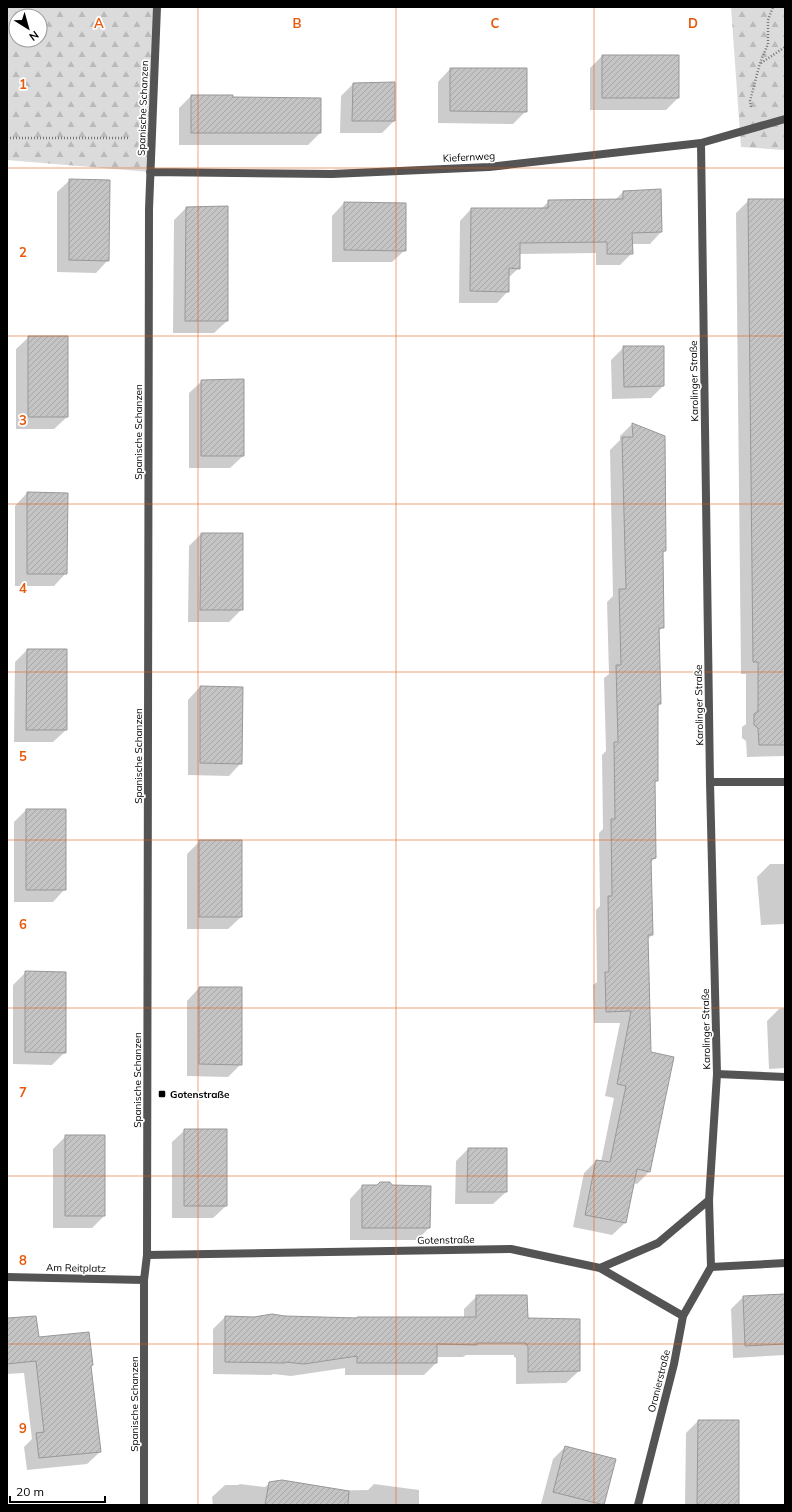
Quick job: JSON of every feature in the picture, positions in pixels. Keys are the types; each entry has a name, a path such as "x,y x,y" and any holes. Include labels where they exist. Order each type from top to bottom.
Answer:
{"street":[{"name":"Spanische Schanzen","path":"144,1505 144,1280 147,1255 149,209 157,7"},
{"name":"Kiefernweg","path":"150,172 332,174 489,167 701,143 785,119"},
{"name":"Karolinger Straße","path":"701,143 710,782 717,1074 709,1200 711,1267"},
{"path":"710,782 785,782"},
{"path":"717,1074 785,1077"},
{"path":"600,1268 658,1243 709,1200"},
{"name":"Gotenstraße","path":"147,1255 511,1250 600,1268 683,1316"},
{"path":"711,1267 785,1263"},
{"name":"Oranierstraße","path":"638,1505 674,1364 683,1316 711,1267"},
{"name":"Am Reitplatz","path":"7,1277 144,1280"}],"path":[{"path":"754,128 750,101 760,63 768,44 768,20 773,7"},
{"path":"760,63 785,47"},
{"path":"7,138 118,138 152,140"}],"green space":[{"path":"7,7 157,7 150,172 7,160"},
{"path":"731,7 785,7 785,150 741,147"}],"building":[{"path":"602,55 679,55 679,98 602,98"},
{"path":"450,68 527,68 527,112 450,111"},
{"path":"395,82 395,121 352,121 353,83"},
{"path":"191,95 321,98 321,133 191,133"},
{"path":"69,179 110,180 109,261 69,260"},
{"path":"661,189 662,232 632,233 633,254 607,254 607,242 520,243 520,269 509,268 509,292 470,291 471,208 548,208 548,200 623,199 623,191"},
{"path":"748,199 785,199 785,745 759,745 758,728 754,725 754,714 758,711 758,662 753,662"},
{"path":"344,202 406,203 406,251 344,250"},
{"path":"228,206 228,321 185,321 186,207"},
{"path":"28,336 68,336 68,417 28,417"},
{"path":"623,346 664,346 664,386 624,387"},
{"path":"244,379 244,456 201,456 201,380"},
{"path":"632,423 665,436 666,551 663,551 664,628 659,628 661,704 658,704 658,781 655,781 656,858 651,859 653,935 648,935 651,1052 674,1057 650,1172 637,1169 626,1223 585,1215 596,1160 610,1162 626,1086 617,1084 631,1011 606,1012 605,972 609,972 608,896 612,896 611,819 615,819 614,742 618,742 616,665 621,665 619,589 626,589 622,437 633,437"},
{"path":"27,492 68,493 67,574 27,574"},
{"path":"201,533 243,533 243,610 200,610"},
{"path":"27,649 67,649 67,730 26,730"},
{"path":"200,686 243,687 242,764 200,763"},
{"path":"26,809 66,809 66,890 26,890"},
{"path":"199,840 242,840 242,917 199,917"},
{"path":"25,971 66,972 66,1053 25,1052"},
{"path":"199,987 242,987 242,1065 199,1064"},
{"path":"184,1129 227,1129 227,1206 184,1206"},
{"path":"65,1135 105,1135 105,1216 65,1216"},
{"path":"468,1148 507,1148 507,1192 467,1192"},
{"path":"380,1182 390,1182 392,1185 431,1186 430,1228 362,1228 362,1185 377,1185"},
{"path":"785,1294 785,1344 745,1346 743,1296"},
{"path":"476,1295 527,1295 528,1318 580,1319 580,1371 528,1372 528,1346 526,1343 477,1343 477,1345 437,1344 437,1363 357,1363 357,1356 304,1364 285,1362 225,1362 225,1316 254,1317 272,1314 285,1316 357,1318 476,1317"},
{"path":"36,1316 39,1337 89,1332 93,1365 91,1366 101,1452 39,1458 36,1433 44,1432 36,1361 7,1364 7,1318"},
{"path":"698,1420 739,1420 739,1505 697,1505"},
{"path":"565,1446 616,1459 604,1505 553,1492"},
{"path":"282,1480 349,1491 348,1505 265,1505 269,1482"}],"place":[{"name":"Gotenstraße","path":"162,1094"}]}
